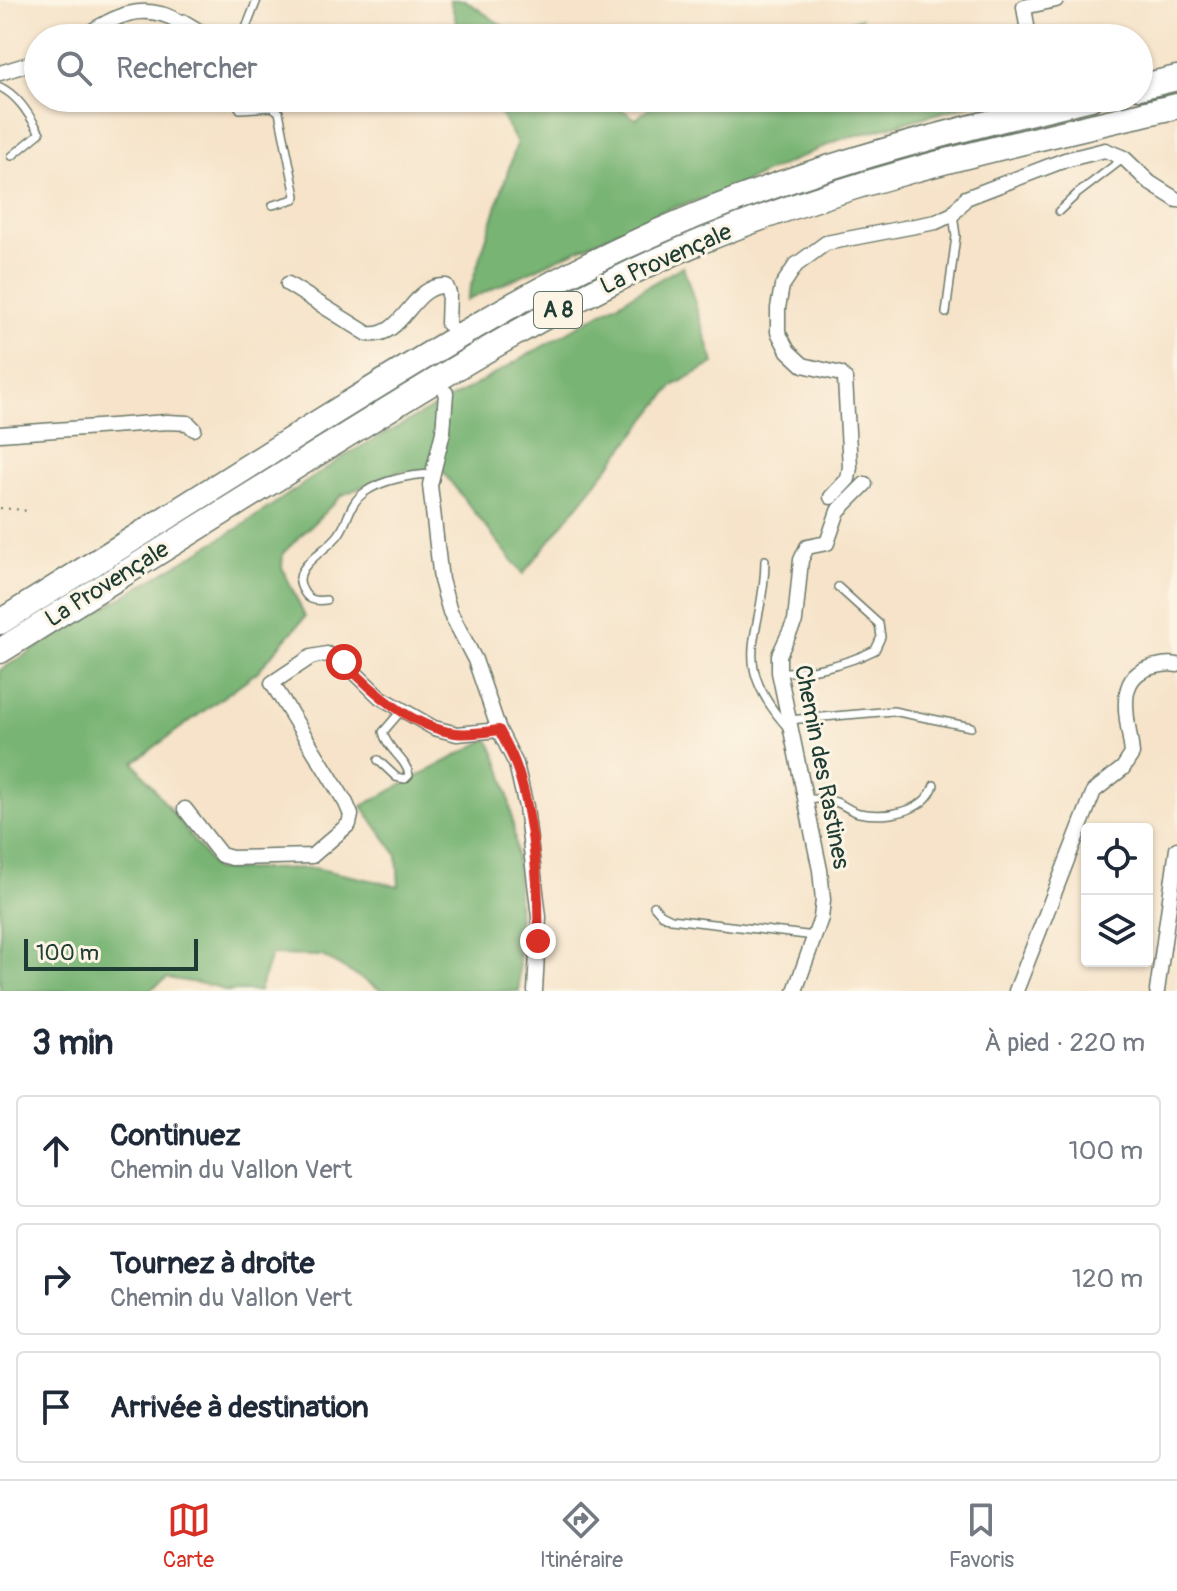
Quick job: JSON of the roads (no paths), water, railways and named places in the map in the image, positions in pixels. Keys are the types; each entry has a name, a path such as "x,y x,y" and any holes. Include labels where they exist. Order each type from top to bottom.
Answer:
{"highway":[{"path":"1153,84 1177,78"},
{"name":"La Provençale","path":"1153,112 1177,106"},
{"name":"La Provençale","path":"0,622 481,323 574,271 628,245 773,186 951,132 1033,112"},
{"name":"La Provençale","path":"0,651 484,351 645,266 748,222 860,184 1151,112"}],"street":[{"path":"1027,24 1024,7 1056,0"},
{"path":"109,24 117,16 138,9 165,13 181,24"},
{"path":"0,73 24,65"},
{"path":"831,497 848,479 850,467 845,379 841,374 803,365 788,351 778,332 782,286 796,265 826,243 936,222 953,214 966,198 1065,160 1105,150 1124,158 1150,183 1177,200"},
{"path":"288,284 368,334 379,335 390,330 428,291 437,285 446,286 449,293 448,324"},
{"path":"446,393 443,432 431,474 441,580 450,612 475,660 499,730 516,764 532,847 539,917 535,991"},
{"path":"0,434 167,422 188,423 194,429"},
{"name":"Chemin des Rastines","path":"795,991 815,936 823,900 820,870 779,672 779,655 795,621 801,560 807,547 827,543 838,511 865,484"},
{"path":"185,809 221,855 232,858 312,856 349,824 351,815 272,683 311,657 327,654 344,662 380,697 434,728 457,734 499,730"},
{"path":"1016,991 1094,791 1123,768 1132,754 1124,701 1131,681 1147,668 1170,663 1177,665"},
{"path":"1157,991 1177,849"}],"lane":[{"path":"248,24 257,0"},
{"path":"170,16 197,24"},
{"path":"0,87 9,91 24,108"},
{"path":"12,156 40,133 27,112"},
{"path":"273,205 296,196 279,112"},
{"path":"1059,211 1124,158"},
{"path":"946,313 956,236 953,214"},
{"path":"326,600 314,601 304,594 299,581 302,570 339,535 356,499 367,490 390,481 431,474"},
{"path":"765,560 765,580 754,626 754,672 760,690 793,735"},
{"path":"779,672 824,666 875,650 881,637 879,624 838,587"},
{"path":"378,760 396,777 405,779 409,775 407,766 385,740 383,732 402,710"},
{"path":"788,720 893,711 971,727"},
{"path":"803,799 838,802 861,813 911,810 923,805 934,785"},
{"path":"654,906 671,919 815,936"}]}
